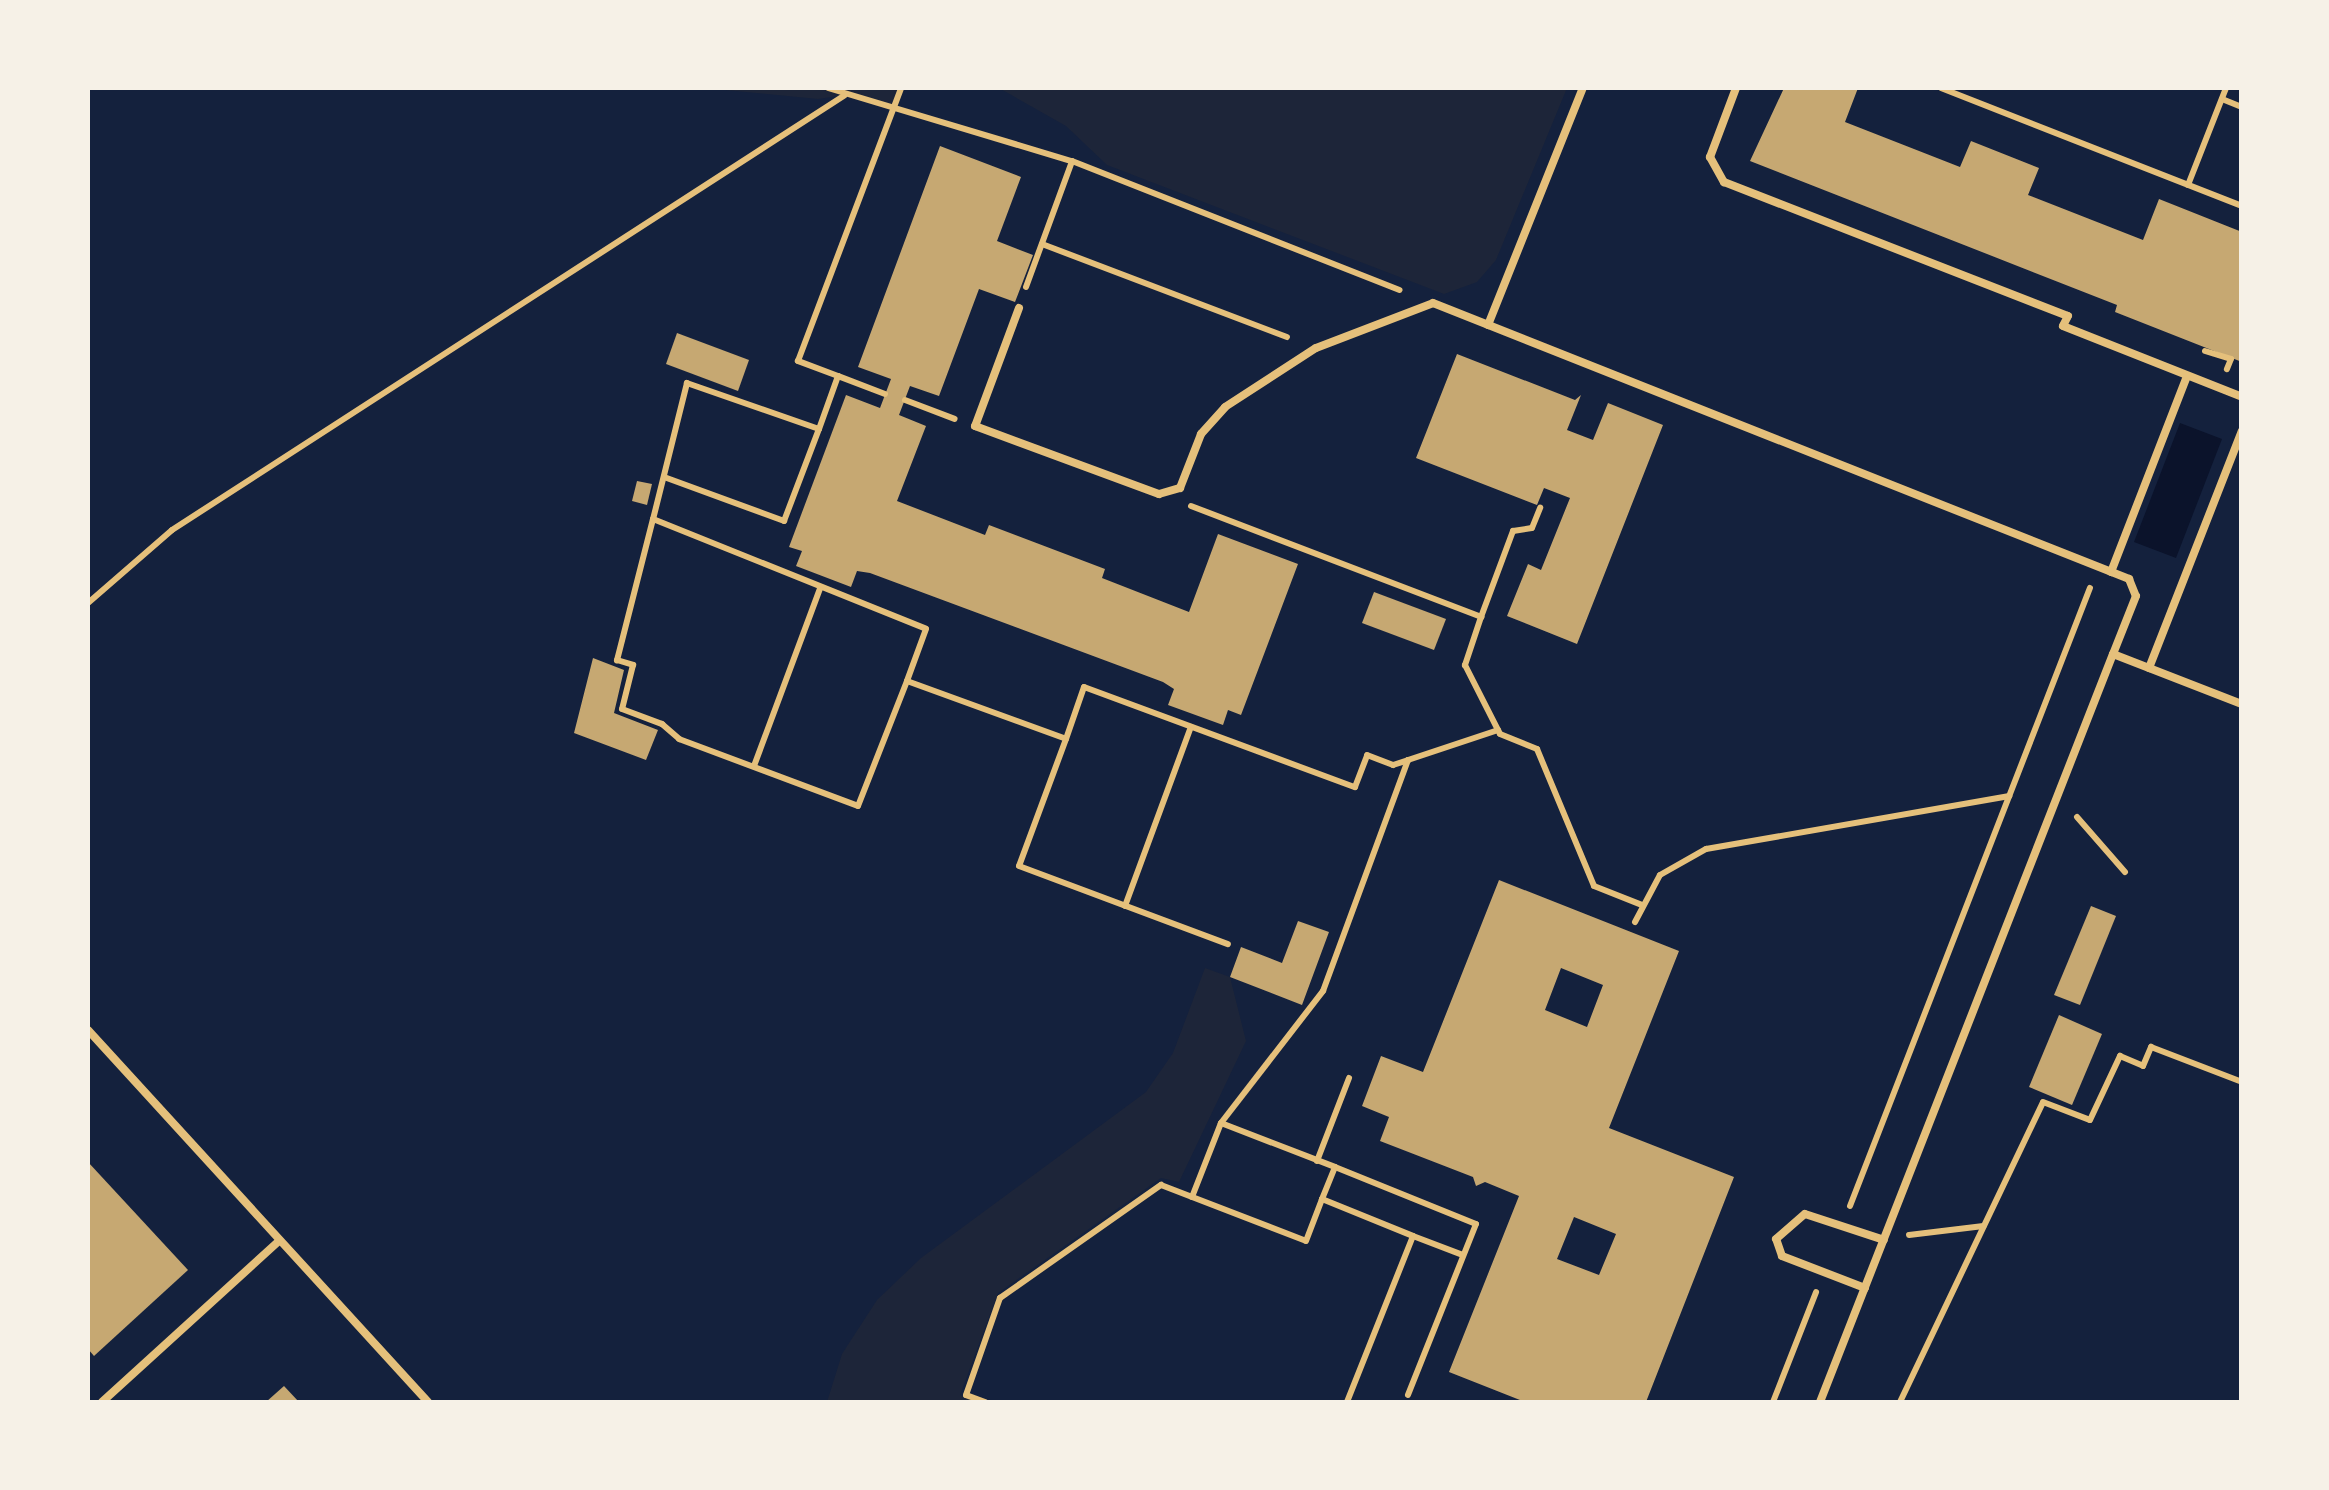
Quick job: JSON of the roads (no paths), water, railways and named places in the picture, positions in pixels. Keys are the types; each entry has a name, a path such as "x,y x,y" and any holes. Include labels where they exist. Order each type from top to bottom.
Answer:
{"lane":[{"path":"1488,325 1583,88"},
{"path":"1736,88 1710,158 1724,182 2068,316 2063,326 2242,398"},
{"path":"1019,308 975,426 1159,494 1180,488 1201,434 1225,408 1316,348 1432,303 2098,566 2137,589 1820,1402"},
{"path":"2110,572 2187,376"},
{"path":"2149,668 2242,431"},
{"path":"2113,654 2242,704"},
{"path":"88,1030 428,1402"},
{"path":"1864,1288 1782,1256 1776,1239 1799,1215 1884,1240"},
{"path":"102,1402 278,1241"}]}
